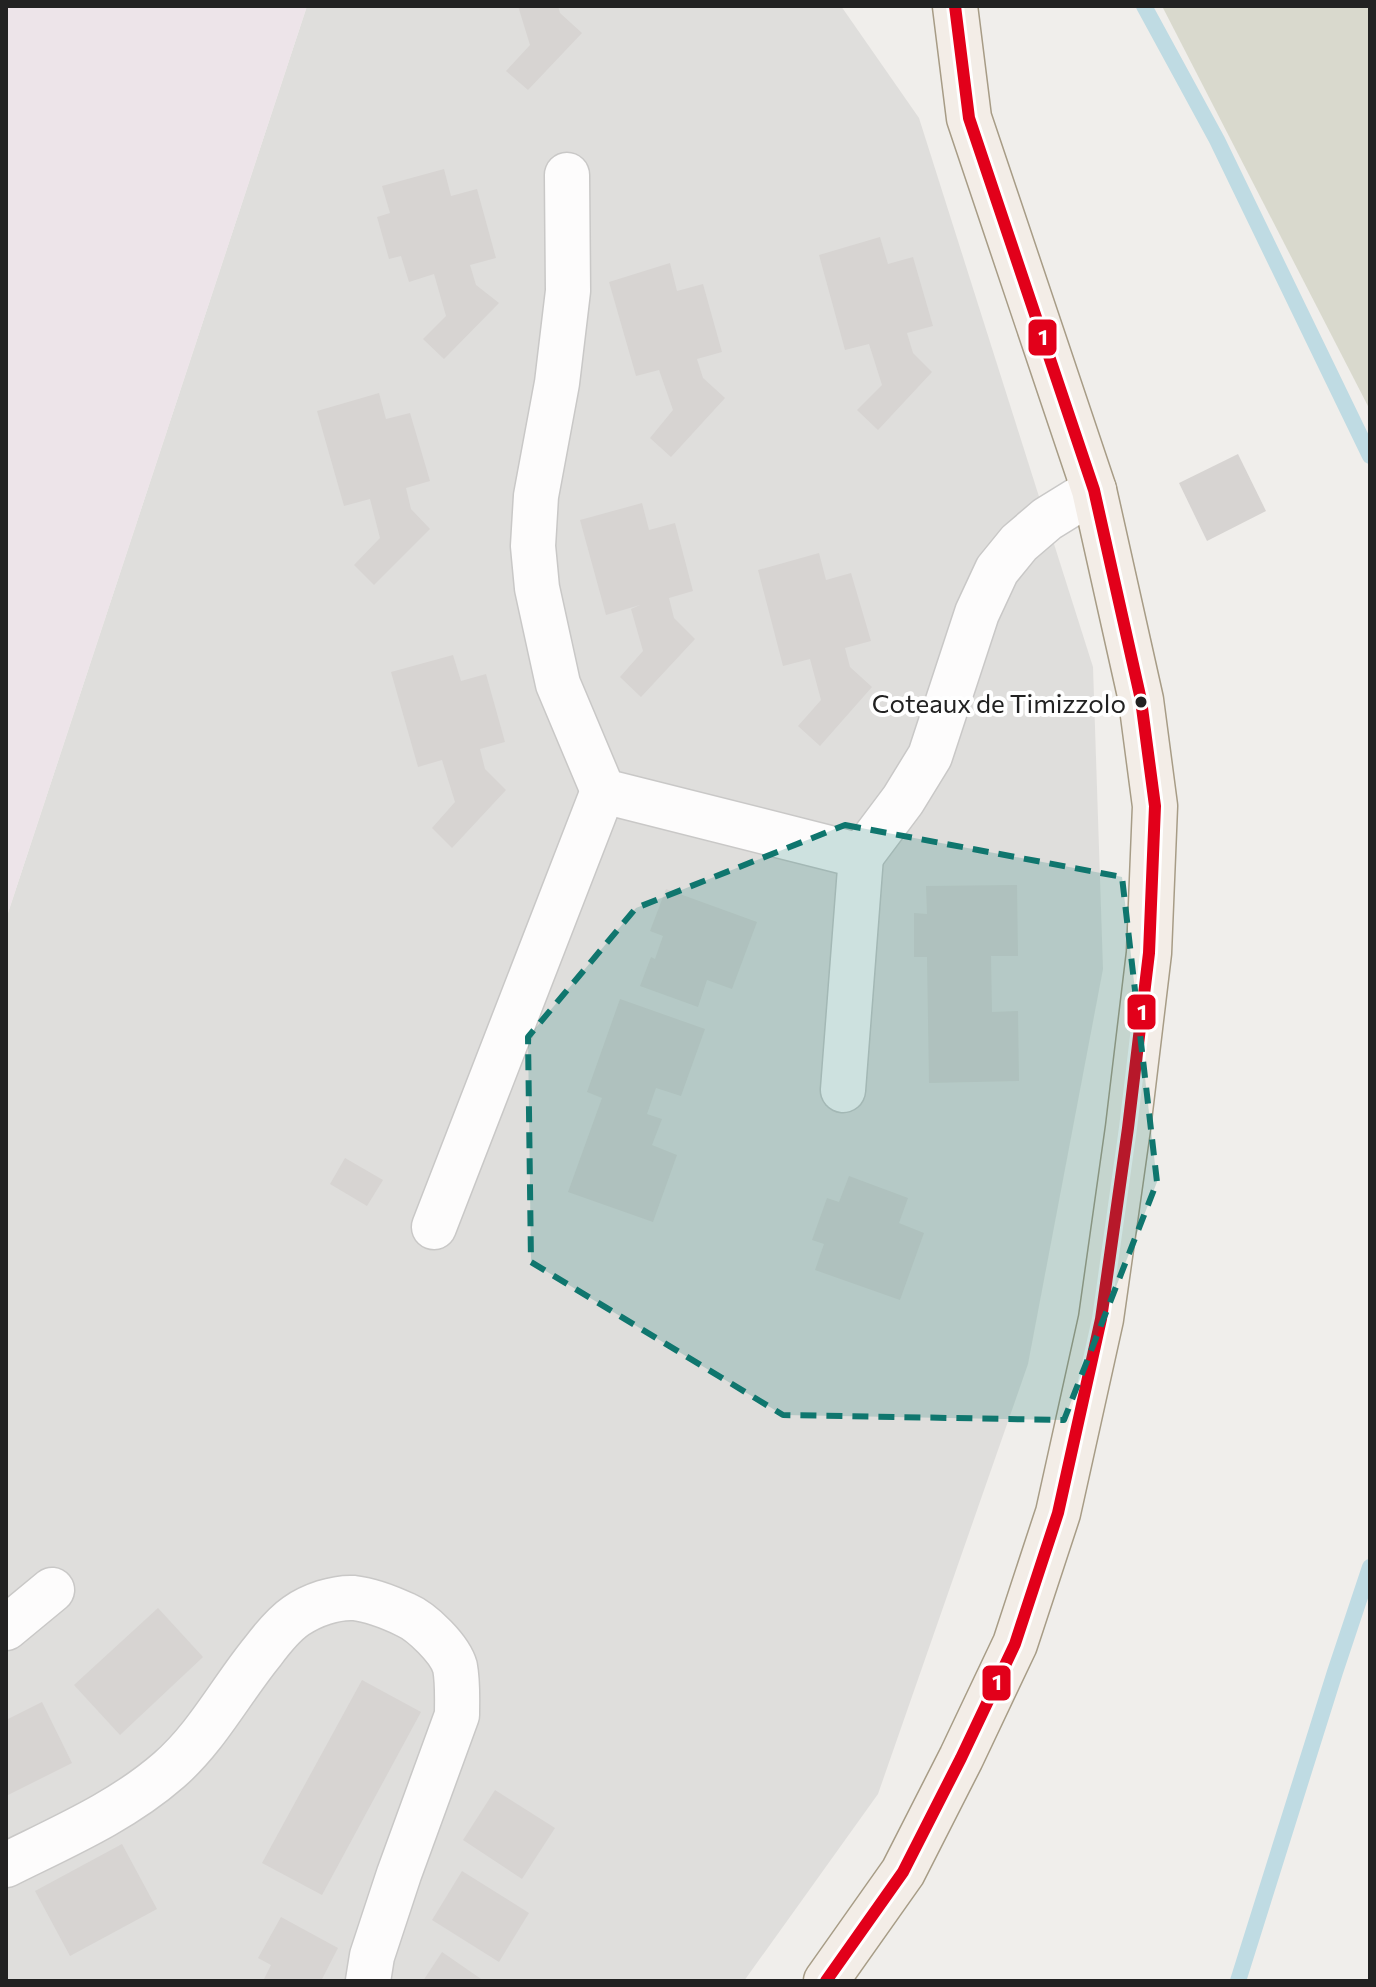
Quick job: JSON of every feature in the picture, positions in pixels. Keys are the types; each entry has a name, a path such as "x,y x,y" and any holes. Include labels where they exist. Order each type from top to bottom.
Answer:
{"main road":[{"path":"826,1981 903,1872 961,1758 1015,1644 1058,1513 1101,1319 1149,953 1155,806 1141,700 1094,490 969,118 955,6"}],"street":[{"path":"434,1227 603,791 558,684 537,588 533,546 536,496 560,359 568,291 567,175"},
{"path":"843,1090 861,856 903,800 930,756 977,613 997,570 1019,543 1047,519 1094,490"},
{"path":"603,791 861,856"},
{"path":"6,1628 52,1590"},
{"path":"6,1865 116,1809 170,1769 205,1731 274,1636 296,1616 325,1602 353,1598 384,1605 413,1618 438,1640 454,1664 458,1689 457,1715 372,1956 368,1981"}],"highlighted area":[{"path":"845,825 1122,877 1157,1182 1064,1420 783,1415 531,1262 528,1037 636,908"}],"shaded area":[{"path":"6,6 307,6 6,919"},
{"path":"307,6 841,6 919,118 1093,667 1103,969 1028,1364 878,1794 744,1981 6,1981 6,919"},
{"path":"1162,6 1370,6 1370,410"}],"building":[{"path":"518,6 558,6 560,13 582,33 528,90 506,71 530,45"},
{"path":"444,169 451,196 477,189 496,258 470,265 476,285 499,303 444,359 423,339 446,316 434,274 409,282 401,256 389,259 377,217 390,213 382,186"},
{"path":"880,237 888,264 913,257 933,326 907,333 913,353 932,372 878,430 857,410 882,385 869,344 845,350 819,255"},
{"path":"670,263 677,291 703,284 722,352 697,359 703,378 725,398 671,457 650,438 673,410 659,370 636,376 609,282"},
{"path":"379,393 386,419 410,413 430,481 406,488 411,509 430,529 374,585 354,565 380,538 370,499 344,506 317,411"},
{"path":"1238,454 1266,511 1207,541 1179,483"},
{"path":"642,503 649,530 675,523 693,591 669,598 674,618 695,639 641,697 620,677 643,651 631,609 640,605 606,615 580,520"},
{"path":"819,553 826,580 851,573 871,641 845,648 850,667 872,687 820,746 798,726 821,700 810,659 783,666 758,570"},
{"path":"453,655 461,681 486,674 505,742 480,749 485,769 506,790 452,848 432,828 455,802 442,760 418,767 391,672"},
{"path":"1017,885 1018,956 991,956 992,1012 1018,1011 1019,1081 929,1083 927,957 914,957 914,913 927,914 926,886"},
{"path":"666,889 757,922 732,989 707,980 698,1007 640,986 663,936 650,931"},
{"path":"620,999 705,1029 681,1096 656,1088 647,1114 662,1119 652,1145 677,1155 653,1222 568,1192 602,1098 587,1092"},
{"path":"345,1158 383,1180 367,1206 330,1184"},
{"path":"849,1176 908,1198 899,1223 924,1233 900,1300 815,1270 824,1244 812,1240 827,1198 839,1202"},
{"path":"158,1608 203,1657 120,1735 74,1685"},
{"path":"362,1680 421,1712 322,1895 262,1863"},
{"path":"42,1702 72,1763 6,1796 6,1720"},
{"path":"495,1790 555,1828 522,1879 463,1840"},
{"path":"122,1844 157,1909 70,1956 35,1891"},
{"path":"462,1871 529,1913 499,1962 432,1920"},
{"path":"281,1917 338,1948 321,1981 263,1981 271,1965 258,1958"},
{"path":"442,1952 484,1981 423,1981"}],"waterway":[{"path":"1144,6 1217,140 1370,456"},
{"path":"1238,1981 1370,1567"}],"transit line":[{"name":"1","path":"826,1981 903,1872 961,1758 1015,1644 1058,1513 1101,1319 1149,953 1155,806 1141,700 1094,490 969,118 955,6"}],"place":[{"name":"Coteaux de Timizzolo","path":"1141,702"}]}
